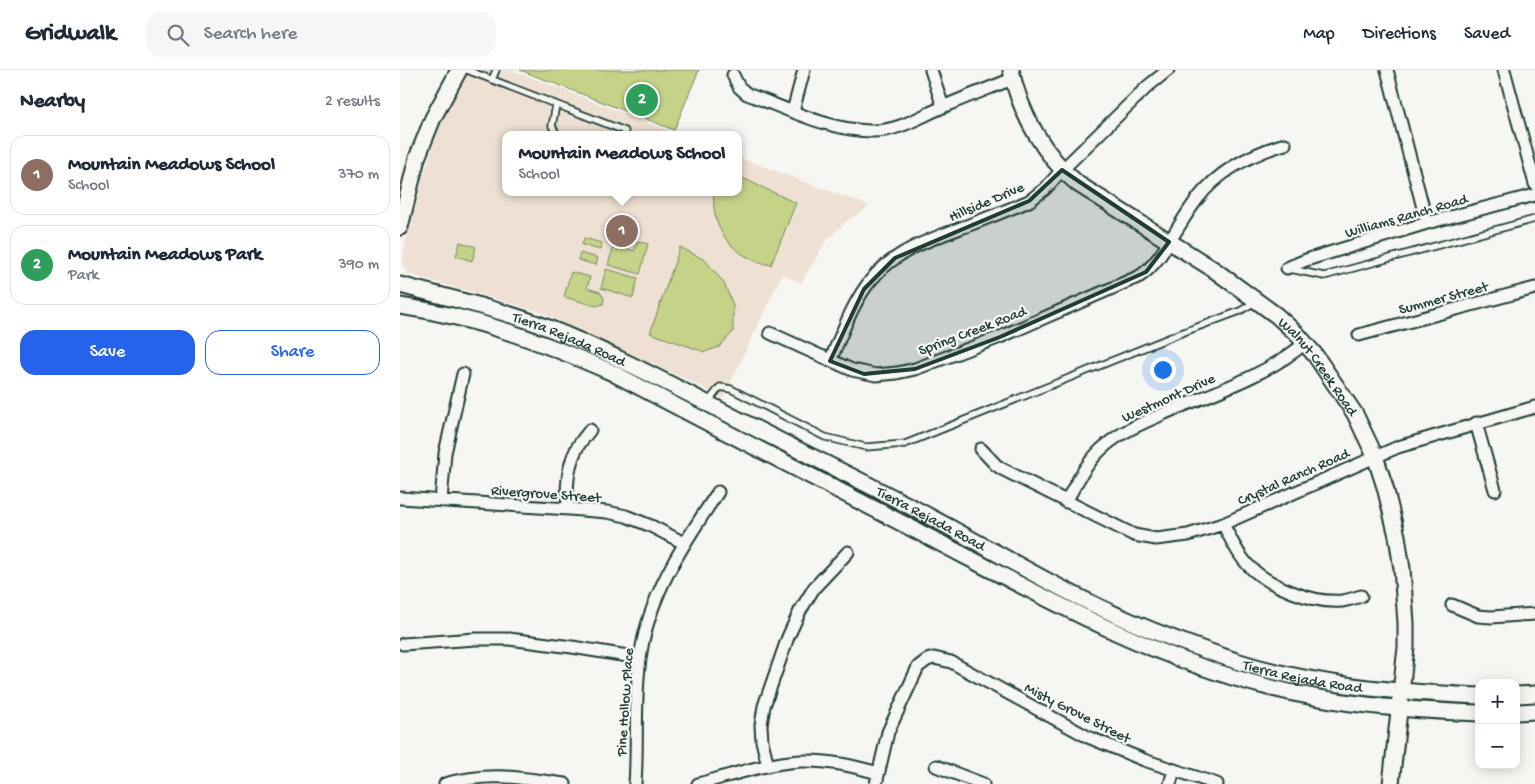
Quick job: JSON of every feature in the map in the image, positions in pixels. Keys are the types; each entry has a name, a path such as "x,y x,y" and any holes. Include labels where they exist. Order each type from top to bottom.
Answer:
{"main road":[{"path":"400,227 403,204 417,158 429,128 459,70"},
{"name":"Walnut Creek Road","path":"1012,74 1032,127 1062,170 1078,184 1213,269 1283,321 1305,343 1355,414 1375,456 1397,536 1402,569 1406,647 1391,784"},
{"name":"Tierra Rejada Road","path":"400,285 487,307 545,327 620,360 932,518 1051,583 1131,622 1238,661 1337,684 1400,692 1475,696"},
{"name":"Tierra Rejada Road","path":"400,306 452,315 513,332 613,373 1048,599 1128,638 1199,665 1268,687 1335,701 1398,709 1475,713"},
{"path":"1520,695 1535,694"},
{"path":"1520,712 1535,711"}],"street":[{"path":"793,110 804,70"},
{"path":"931,70 943,107"},
{"name":"Hillside Drive","path":"830,361 864,289 882,268 915,247 1029,201 1045,189 1148,86 1168,70"},
{"path":"1387,70 1427,223"},
{"path":"1504,70 1535,184"},
{"path":"733,75 739,87 747,94 825,123 872,131 899,127 1012,74"},
{"name":"Spring Creek Road","path":"770,333 852,370 876,375 897,374 915,369 1000,337 1131,282 1153,265 1197,199 1209,186 1244,160 1285,144"},
{"name":"Williams Ranch Road","path":"1287,268 1306,260 1427,223 1535,195"},
{"name":"Summer Street","path":"1359,335 1535,288"},
{"name":"Westmont Drive","path":"1066,502 1090,463 1104,446 1112,440 1153,418 1265,370 1285,359 1305,343"},
{"path":"441,502 445,453 463,374"},
{"name":"Crystal Ranch Road","path":"1066,502 1143,537 1166,539 1178,537 1223,524 1398,447 1535,407"},
{"path":"1476,423 1495,490"},
{"path":"569,509 566,497 572,460 590,430"},
{"path":"981,449 1002,469 1066,502"},
{"name":"Pine Hollow Place","path":"635,784 636,716 640,658 645,635 661,585 684,543 718,492"},
{"name":"Rivergrove Street","path":"400,498 569,509 626,516 652,526 684,543"},
{"path":"1223,524 1237,552 1245,562 1263,577 1278,586 1320,600 1343,600 1361,596"},
{"path":"768,766 762,741 764,706 785,646 804,602 814,588 848,552"},
{"path":"1452,605 1478,616 1535,614"},
{"path":"403,644 476,639 509,639 640,658"},
{"name":"Misty Grove Street","path":"877,779 888,732 913,677 921,664 930,659 940,658 1118,750 1216,784"},
{"path":"698,784 768,766 796,762 822,762 844,765 877,779"},
{"path":"936,766 983,784"},
{"path":"1170,784 1174,770"},
{"path":"445,784 465,778 498,776 565,784"}],"lane":[{"path":"467,70 625,131"},
{"path":"492,80 496,70"},
{"path":"555,131 552,126 556,104"},
{"path":"1287,268 1324,276 1535,219"},
{"path":"707,403 720,387 731,389 825,437 866,447 904,444 1240,311 1257,301"}],"highlighted area":[{"path":"1062,170 1169,242 1146,272 1000,337 915,369 864,374 830,361 864,289 895,258 1029,201"}],"shaded area":[{"path":"463,70 512,70 670,131 502,131 502,196 742,196 742,158 870,206 847,221 826,241 801,283 782,274 723,399 696,384 538,311 408,274 403,266 404,248 413,208 439,127"}],"green space":[{"path":"520,70 699,70 674,130"},
{"path":"742,178 796,203 771,265 746,256 727,240 716,219 714,196 742,196"},
{"path":"584,238 602,243 600,250 582,245"},
{"path":"638,241 648,244 640,274 608,265 614,245 634,251"},
{"path":"460,242 476,247 472,261 456,256"},
{"path":"680,247 705,260 724,283 733,305 733,332 719,347 705,352 650,333"},
{"path":"580,253 598,258 596,265 578,260"},
{"path":"606,269 638,278 633,298 601,288"},
{"path":"571,272 590,277 587,288 600,292 604,298 603,304 596,306 564,297"}],"place":[{"name":"Mountain Meadows Park","path":"642,100"},
{"name":"Mountain Meadows School","path":"622,231"}]}
